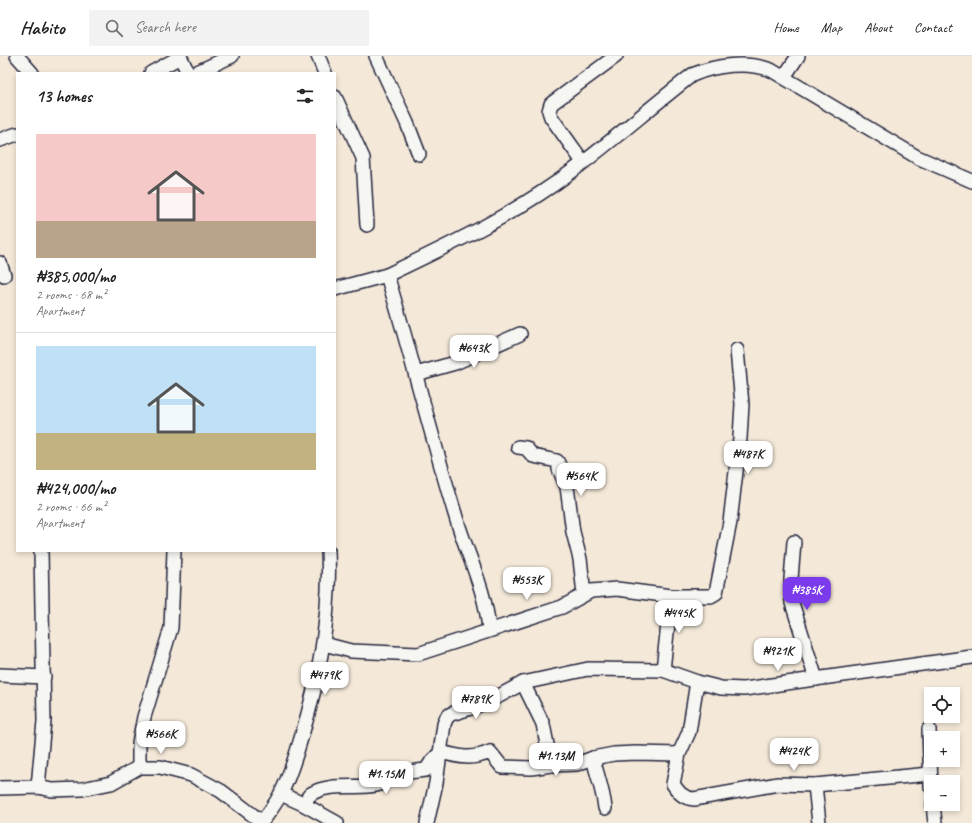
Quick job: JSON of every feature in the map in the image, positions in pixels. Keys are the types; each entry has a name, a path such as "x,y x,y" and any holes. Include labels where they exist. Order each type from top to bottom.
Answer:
{"street":[{"path":"17,56 31,72"},
{"path":"153,72 180,56 188,72"},
{"path":"197,72 232,56"},
{"path":"318,56 325,72"},
{"path":"376,56 419,154"},
{"path":"583,162 551,117 549,111 551,104 616,56"},
{"path":"784,77 798,56"},
{"path":"336,289 386,275 456,242 532,198 572,172 692,75 715,67 750,65 766,68 784,77 829,106 917,157 972,181"},
{"path":"336,99 363,158 367,225"},
{"path":"0,140 16,134"},
{"path":"386,275 416,374 430,430 456,519 488,610 489,630"},
{"path":"416,374 455,363 520,334"},
{"path":"324,644 351,651 418,654 562,607 591,591 617,589 671,596 712,596 718,590 730,522 740,438 742,404 737,350"},
{"path":"518,447 526,448 533,456 556,461 559,465 559,470 567,487 573,532 580,559 584,594"},
{"path":"794,542 791,579 792,603 816,679"},
{"path":"38,787 44,721 42,552"},
{"path":"139,767 139,743 144,717 171,628 174,552"},
{"path":"0,788 38,787 52,790 82,789 111,782 139,767 160,767 191,774 221,790 262,822 281,794 306,723 324,644 328,603 328,552"},
{"path":"663,670 671,596"},
{"path":"488,610 496,619 562,607"},
{"path":"428,823 441,752 444,724 447,717 451,714 474,707 499,696 523,683 588,668 663,670 721,688 744,689 972,657"},
{"path":"0,675 44,678"},
{"path":"698,682 689,732 679,754 673,784 678,792 686,798 694,799 778,784 815,785 924,780"},
{"path":"523,683 543,724 551,765"},
{"path":"929,729 930,775"},
{"path":"303,804 312,794 323,790 336,787 373,786 383,783 387,776 391,774 426,770 432,760 441,752"},
{"path":"441,752 459,757 472,758 490,752 502,767 530,768 551,765 577,764 593,758 636,753 679,754"},
{"path":"593,758 596,773 603,792 605,808"},
{"path":"815,785 819,823"},
{"path":"281,794 303,804 337,823"},
{"path":"934,811 935,823"}]}
